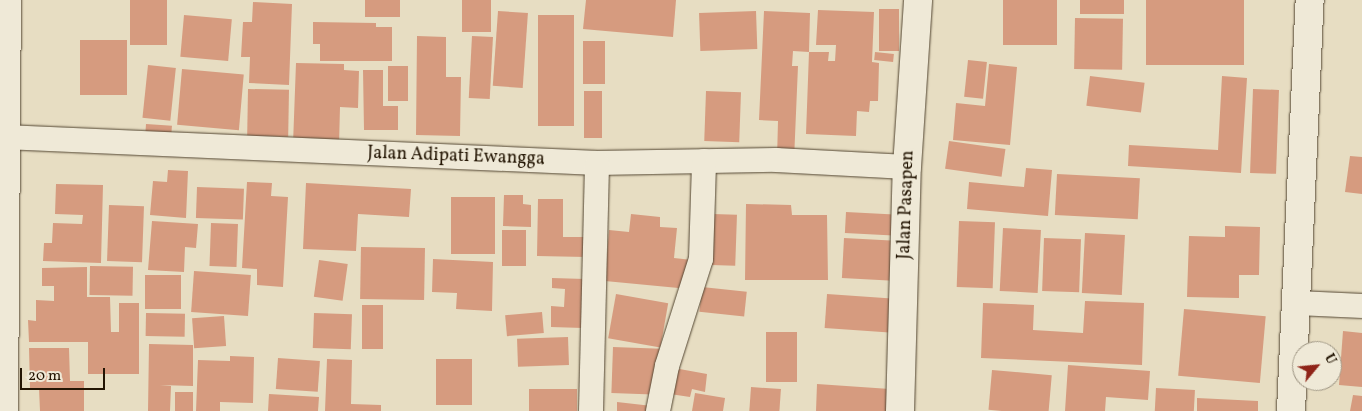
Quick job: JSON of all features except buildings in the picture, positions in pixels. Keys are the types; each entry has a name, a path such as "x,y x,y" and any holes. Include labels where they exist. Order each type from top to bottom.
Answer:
{"street":[{"path":"3,408 4,137 7,0"},
{"name":"Jalan Pasapen","path":"900,411 908,167 918,0"},
{"path":"1290,411 1298,303 1310,0"},
{"name":"Jalan Adipati Ewangga","path":"4,137 597,163 776,160 908,167"},
{"path":"658,411 668,366 701,259 704,161"},
{"path":"592,411 597,163"},
{"path":"1298,303 1362,306"}]}
